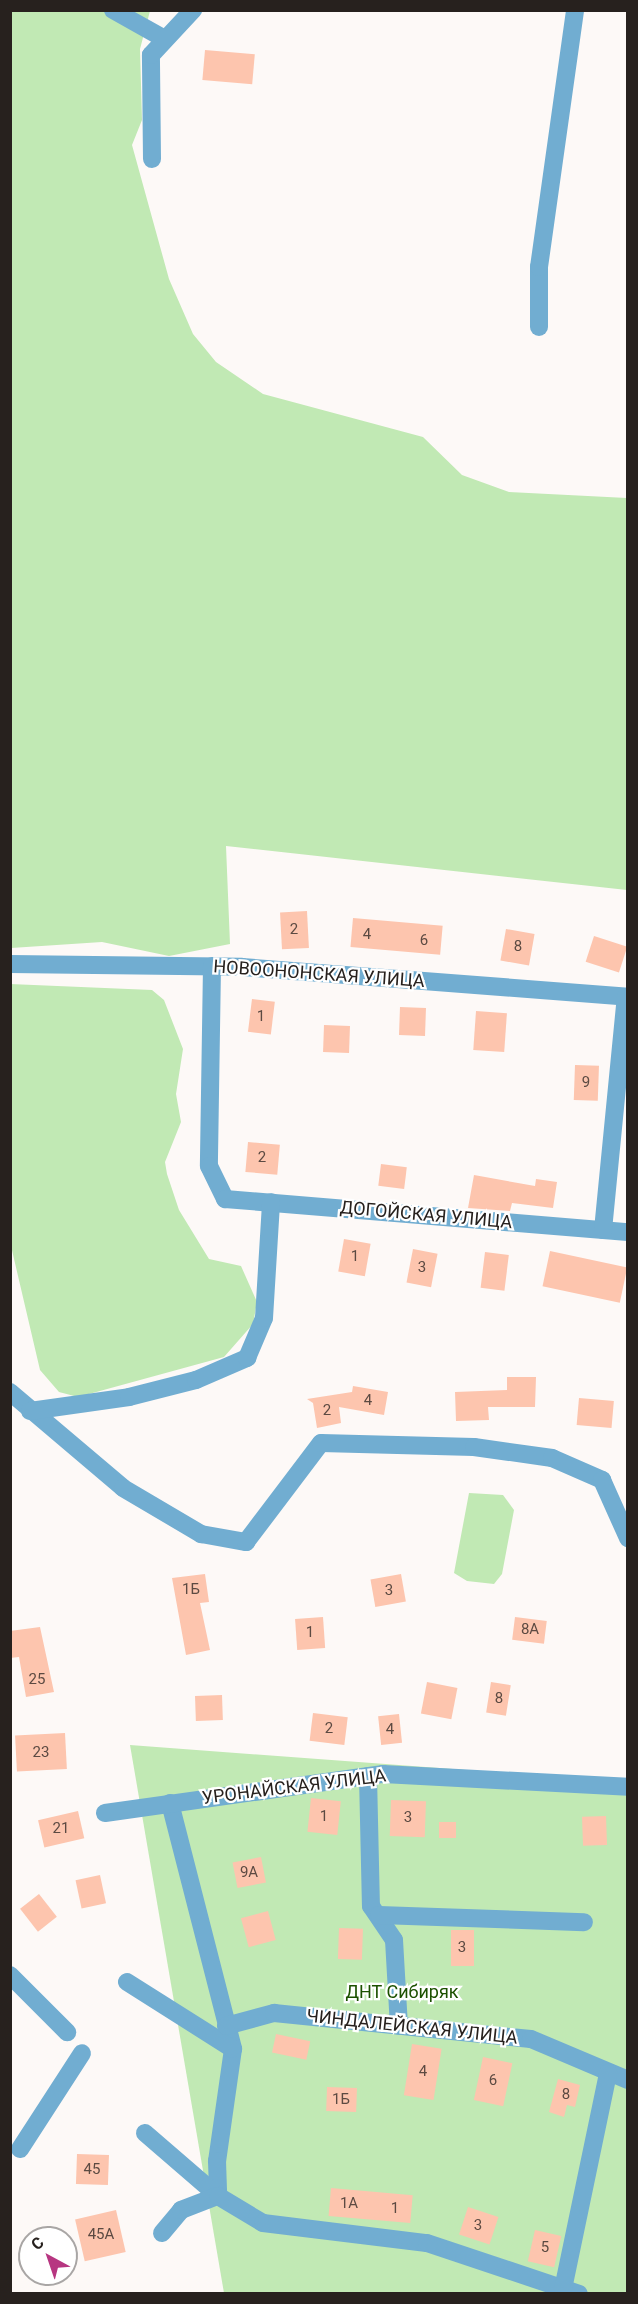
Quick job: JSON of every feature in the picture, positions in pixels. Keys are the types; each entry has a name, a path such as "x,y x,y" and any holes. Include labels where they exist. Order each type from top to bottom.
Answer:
{"street":[{"path":"112,10 163,38"},
{"path":"152,159 151,55 163,38 191,18 193,10"},
{"path":"539,327 539,267 575,10"},
{"name":"НОВООНОНСКАЯ УЛИЦА","path":"10,964 212,966 627,997"},
{"name":"ДОГОЙСКАЯ УЛИЦА","path":"212,966 209,1166 225,1199 627,1232"},
{"path":"603,1230 627,997"},
{"path":"30,1411 140,1394 196,1380 247,1358 264,1318 271,1203"},
{"path":"10,1392 123,1488 201,1534 246,1542 321,1443 474,1447 552,1458 602,1480 627,1538"},
{"path":"368,1776 371,1906 394,1940 399,2026"},
{"name":"УРОНАЙСКАЯ УЛИЦА","path":"105,1813 368,1776 627,1787"},
{"path":"170,1803 233,2049 217,2161 218,2196"},
{"path":"379,1915 584,1922"},
{"path":"10,1975 67,2032"},
{"path":"127,1982 233,2049"},
{"name":"ЧИНДАЛЕЙСКАЯ УЛИЦА","path":"226,2026 274,2013 531,2039 627,2080"},
{"path":"20,2149 82,2053"},
{"path":"145,2133 218,2196 262,2223 427,2243 571,2291 608,2073"},
{"path":"162,2233 181,2210 218,2196"}],"green space":[{"path":"10,11 150,11 140,49 142,120 132,145 169,279 193,334 216,362 263,394 423,437 462,475 509,492 627,498 627,890 226,846 230,944 169,956 102,942 11,948"},
{"path":"10,984 152,990 164,1000 183,1049 176,1094 181,1122 165,1162 167,1174 179,1210 209,1259 241,1266 257,1302 253,1324 224,1357 78,1397 59,1392 40,1370 11,1246"},
{"path":"469,1493 503,1495 514,1510 502,1574 494,1584 467,1581 454,1573"},
{"name":"ДНТ Сибиряк","path":"130,1745 627,1782 627,2293 224,2293"}],"building":[{"path":"205,50 255,54 252,84 202,80"},
{"path":"307,911 309,948 282,949 280,912"},
{"path":"353,918 443,926 440,955 350,947"},
{"path":"506,929 535,934 529,966 500,961"},
{"path":"594,936 627,947 619,972 586,962"},
{"path":"252,999 275,1002 271,1035 248,1032"},
{"path":"400,1007 426,1008 425,1036 399,1035"},
{"path":"476,1011 507,1013 504,1052 473,1050"},
{"path":"324,1025 350,1026 349,1053 323,1052"},
{"path":"575,1065 599,1066 598,1101 574,1100"},
{"path":"248,1142 280,1145 277,1175 245,1172"},
{"path":"381,1164 407,1167 404,1189 378,1186"},
{"path":"474,1175 535,1186 536,1179 557,1182 553,1208 512,1203 510,1211 468,1208"},
{"path":"344,1239 371,1244 365,1276 338,1271"},
{"path":"413,1249 438,1254 431,1287 407,1282"},
{"path":"550,1251 627,1267 620,1303 543,1286"},
{"path":"485,1252 509,1255 504,1291 481,1288"},
{"path":"507,1377 536,1377 535,1407 488,1407 489,1420 456,1421 455,1392 507,1390"},
{"path":"353,1386 388,1392 384,1415 339,1407 341,1423 317,1428 313,1403 307,1399 352,1392"},
{"path":"579,1398 614,1401 612,1428 577,1425"},
{"path":"205,1574 209,1602 200,1603 210,1650 186,1655 172,1578"},
{"path":"401,1574 406,1602 375,1607 370,1579"},
{"path":"323,1617 325,1648 297,1650 295,1619"},
{"path":"515,1617 547,1621 544,1644 512,1640"},
{"path":"40,1627 54,1692 26,1697 19,1657 10,1658 10,1631"},
{"path":"427,1682 457,1688 451,1719 421,1713"},
{"path":"491,1682 511,1685 506,1716 486,1713"},
{"path":"222,1695 223,1720 196,1721 195,1696"},
{"path":"313,1713 348,1717 344,1745 310,1741"},
{"path":"399,1714 402,1743 381,1745 378,1716"},
{"path":"65,1733 67,1769 17,1772 15,1736"},
{"path":"311,1798 341,1801 337,1835 307,1832"},
{"path":"391,1800 426,1801 425,1837 390,1836"},
{"path":"78,1811 84,1838 44,1848 38,1820"},
{"path":"606,1816 607,1845 583,1846 582,1817"},
{"path":"439,1822 456,1822 456,1838 439,1838"},
{"path":"261,1857 266,1883 237,1888 233,1863"},
{"path":"100,1875 106,1903 82,1909 76,1880"},
{"path":"39,1894 57,1917 38,1932 20,1909"},
{"path":"268,1911 276,1940 249,1947 241,1918"},
{"path":"339,1928 363,1929 362,1960 338,1959"},
{"path":"451,1930 474,1930 474,1966 451,1966"},
{"path":"276,2034 310,2041 306,2060 272,2053"},
{"path":"412,2044 442,2049 433,2100 404,2095"},
{"path":"483,2057 512,2063 503,2106 474,2100"},
{"path":"558,2079 580,2085 575,2107 567,2105 564,2117 549,2112"},
{"path":"327,2087 357,2088 356,2112 326,2111"},
{"path":"77,2154 109,2155 108,2185 76,2184"},
{"path":"331,2188 413,2195 410,2223 329,2216"},
{"path":"468,2207 498,2217 489,2244 459,2235"},
{"path":"116,2210 126,2252 85,2261 75,2219"},
{"path":"535,2230 561,2236 554,2267 528,2261"}]}
